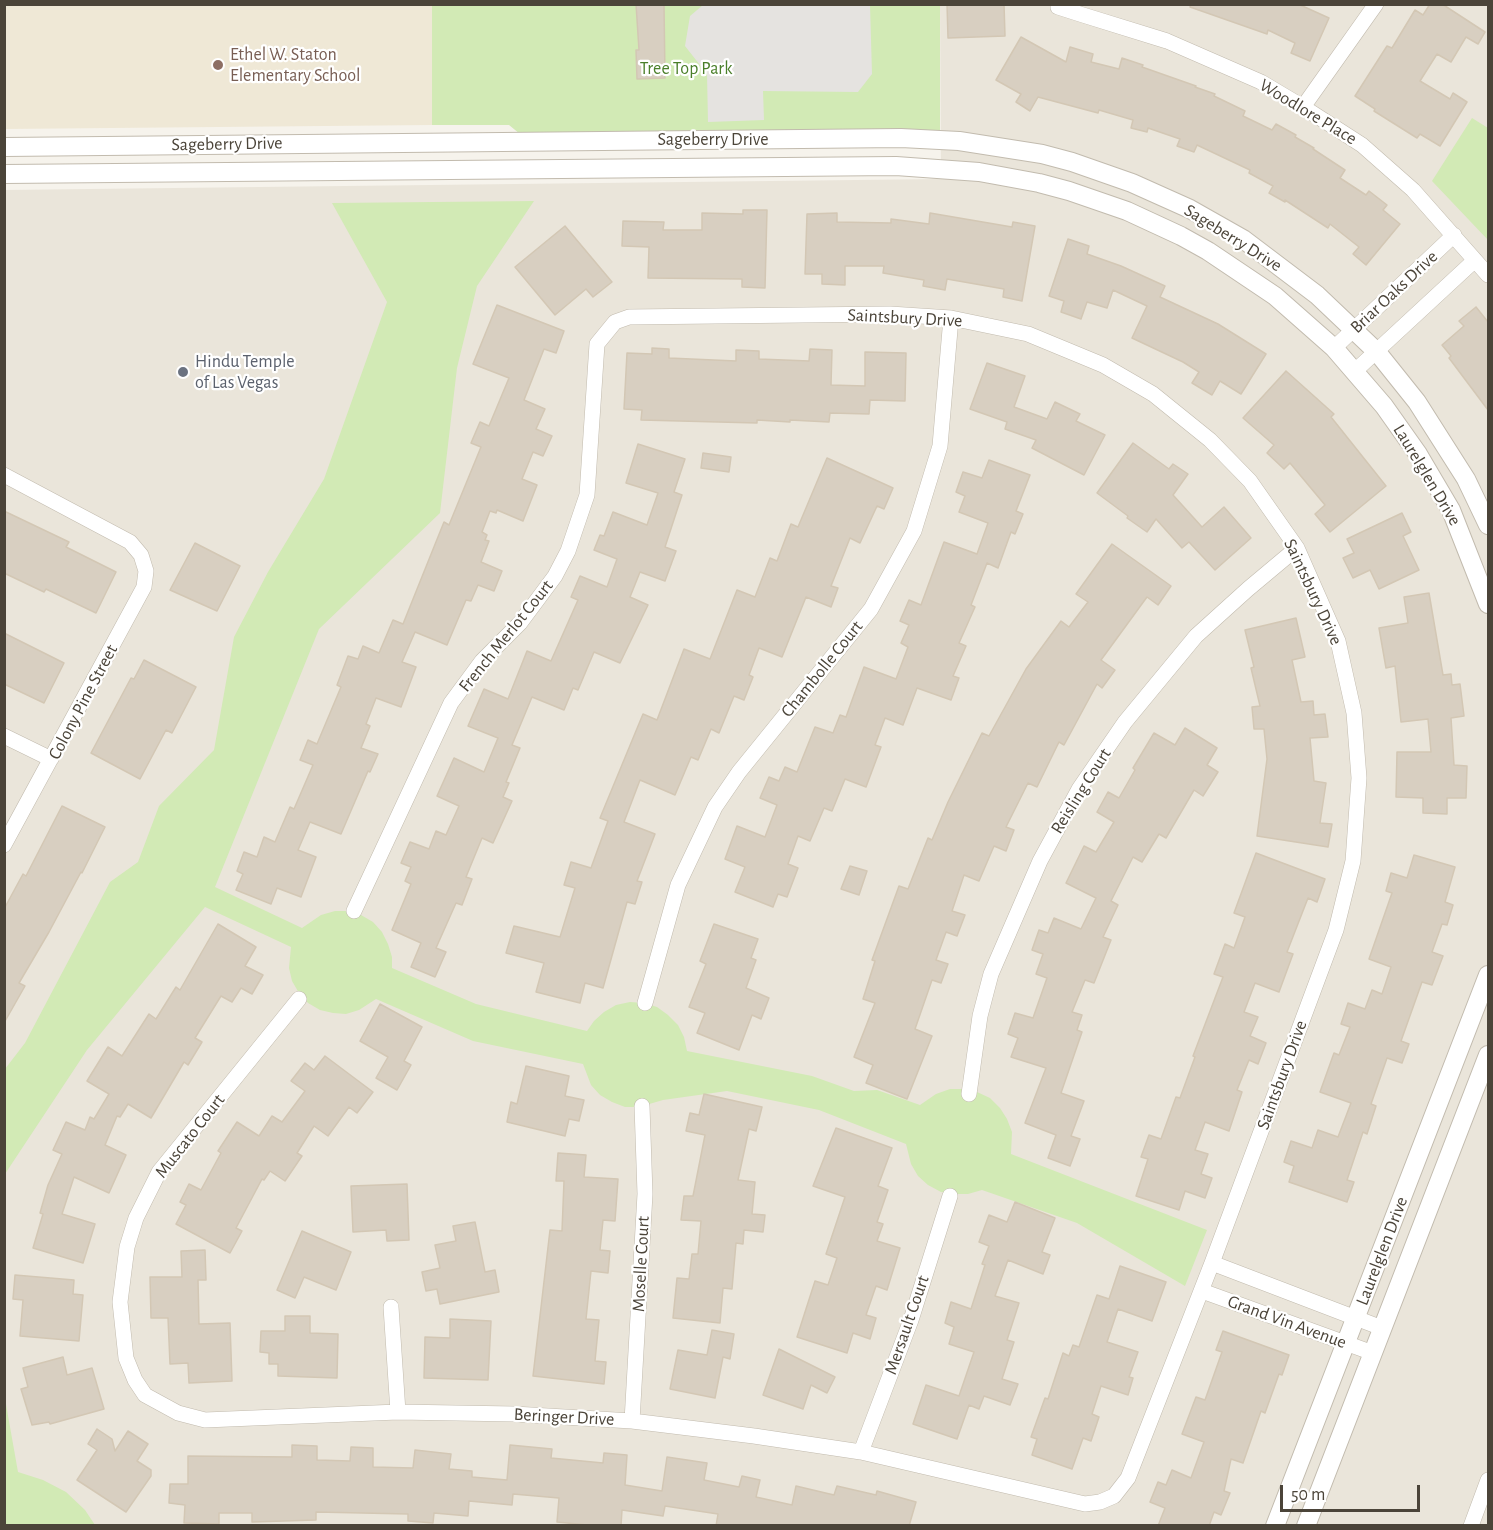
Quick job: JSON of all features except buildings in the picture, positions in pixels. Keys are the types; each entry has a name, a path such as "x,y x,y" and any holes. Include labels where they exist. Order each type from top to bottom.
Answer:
{"street":[{"name":"Woodlore Place","path":"1058,4 1058,7 1167,41 1261,82 1303,107 1362,145 1413,190 1488,275"},
{"path":"1303,107 1376,4"},
{"name":"Sageberry Drive","path":"4,147 890,138 988,144 1072,162 1132,183 1217,223 1267,256 1317,295 1365,340"},
{"name":"Sageberry Drive","path":"4,174 896,166 979,172 1040,183 1100,201 1181,236 1252,279 1295,313 1345,360"},
{"name":"Briar Oaks Drive","path":"1345,360 1365,340 1454,235"},
{"name":"Briar Oaks Drive","path":"1345,360 1365,340 1475,260"},
{"name":"Saintsbury Drive","path":"597,344 615,322 629,317 890,314 951,318 1028,334 1103,365 1153,394 1210,440 1250,481 1296,548 1338,641 1354,713 1359,778 1353,861 1336,930 1202,1291 1128,1478 1114,1496 1100,1502 1085,1504 983,1479"},
{"name":"Chambolle Court","path":"645,1003 678,885 715,807 739,772 871,609 914,531 940,446 951,318"},
{"name":"Laurelglen Drive","path":"1365,340 1417,402 1439,433 1466,479 1488,525"},
{"name":"French Merlot Court","path":"354,911 451,703 482,661 520,623 555,576 568,550 587,495 597,344"},
{"name":"Laurelglen Drive","path":"1345,360 1401,429 1446,501 1463,537 1488,604"},
{"name":"Colony Pine Street","path":"4,475 130,542 141,555 146,571 144,587 4,845"},
{"name":"Reisling Court","path":"969,1094 980,1016 991,974 1040,861 1079,789 1125,722 1196,636 1296,548"},
{"path":"4,735 51,759"},
{"name":"Laurelglen Drive","path":"1275,1526 1488,975"},
{"name":"Muscato Court","path":"145,1395 135,1380 126,1358 120,1302 127,1247 136,1218 159,1172 299,999"},
{"name":"Laurelglen Drive","path":"1306,1526 1488,1055"},
{"name":"Moselle Court","path":"632,1421 645,1194 642,1106"},
{"name":"Mersault Court","path":"861,1452 911,1320 950,1196"},
{"name":"Grand Vin Avenue","path":"1212,1263 1382,1328"},
{"name":"Grand Vin Avenue","path":"1202,1291 1373,1353"},
{"path":"391,1307 398,1412"},
{"name":"Beringer Drive","path":"145,1395 178,1413 205,1420 398,1412 514,1414 632,1421 861,1452 983,1479"},
{"path":"1471,1526 1488,1480"}],"shaded area":[{"name":"Ethel W. Staton Elementary School","path":"4,5 432,5 432,125 5,129"},
{"path":"703,5 870,5 872,74 858,92 763,91 764,120 708,122 707,74 685,46 690,16"},
{"path":"940,5 1488,5 1488,1525 5,1525 4,190 941,179"}],"green space":[{"name":"Tree Top Park","path":"432,5 940,5 940,131 520,134 509,125 432,125"},
{"path":"1472,118 1488,128 1488,240 1432,181"},
{"path":"534,201 477,286 457,368 440,513 319,629 215,887 302,928 321,915 335,911 348,911 361,915 373,922 382,932 392,957 392,968 476,1004 587,1031 604,1012 616,1005 630,1002 644,1003 657,1007 678,1025 687,1051 812,1076 854,1091 877,1090 920,1105 936,1094 950,1089 977,1092 990,1098 1007,1119 1012,1132 1011,1154 1207,1230 1185,1286 1077,1223 982,1190 968,1194 941,1192 918,1176 911,1164 906,1144 819,1110 727,1091 663,1100 639,1107 625,1107 600,1095 591,1085 583,1064 473,1041 376,999 359,1010 346,1014 320,1010 308,1003 292,981 289,968 291,947 205,907 87,1050 5,1174 5,1069 25,1043 110,882 138,862 159,806 214,750 234,637 268,572 324,479 387,302 332,203"},
{"path":"4,1393 18,1472 43,1480 66,1492 85,1510 95,1525 5,1525"}],"place":[{"name":"Ethel W. Staton Elementary School","path":"218,65"},
{"name":"Hindu Temple of Las Vegas","path":"183,372"}]}
